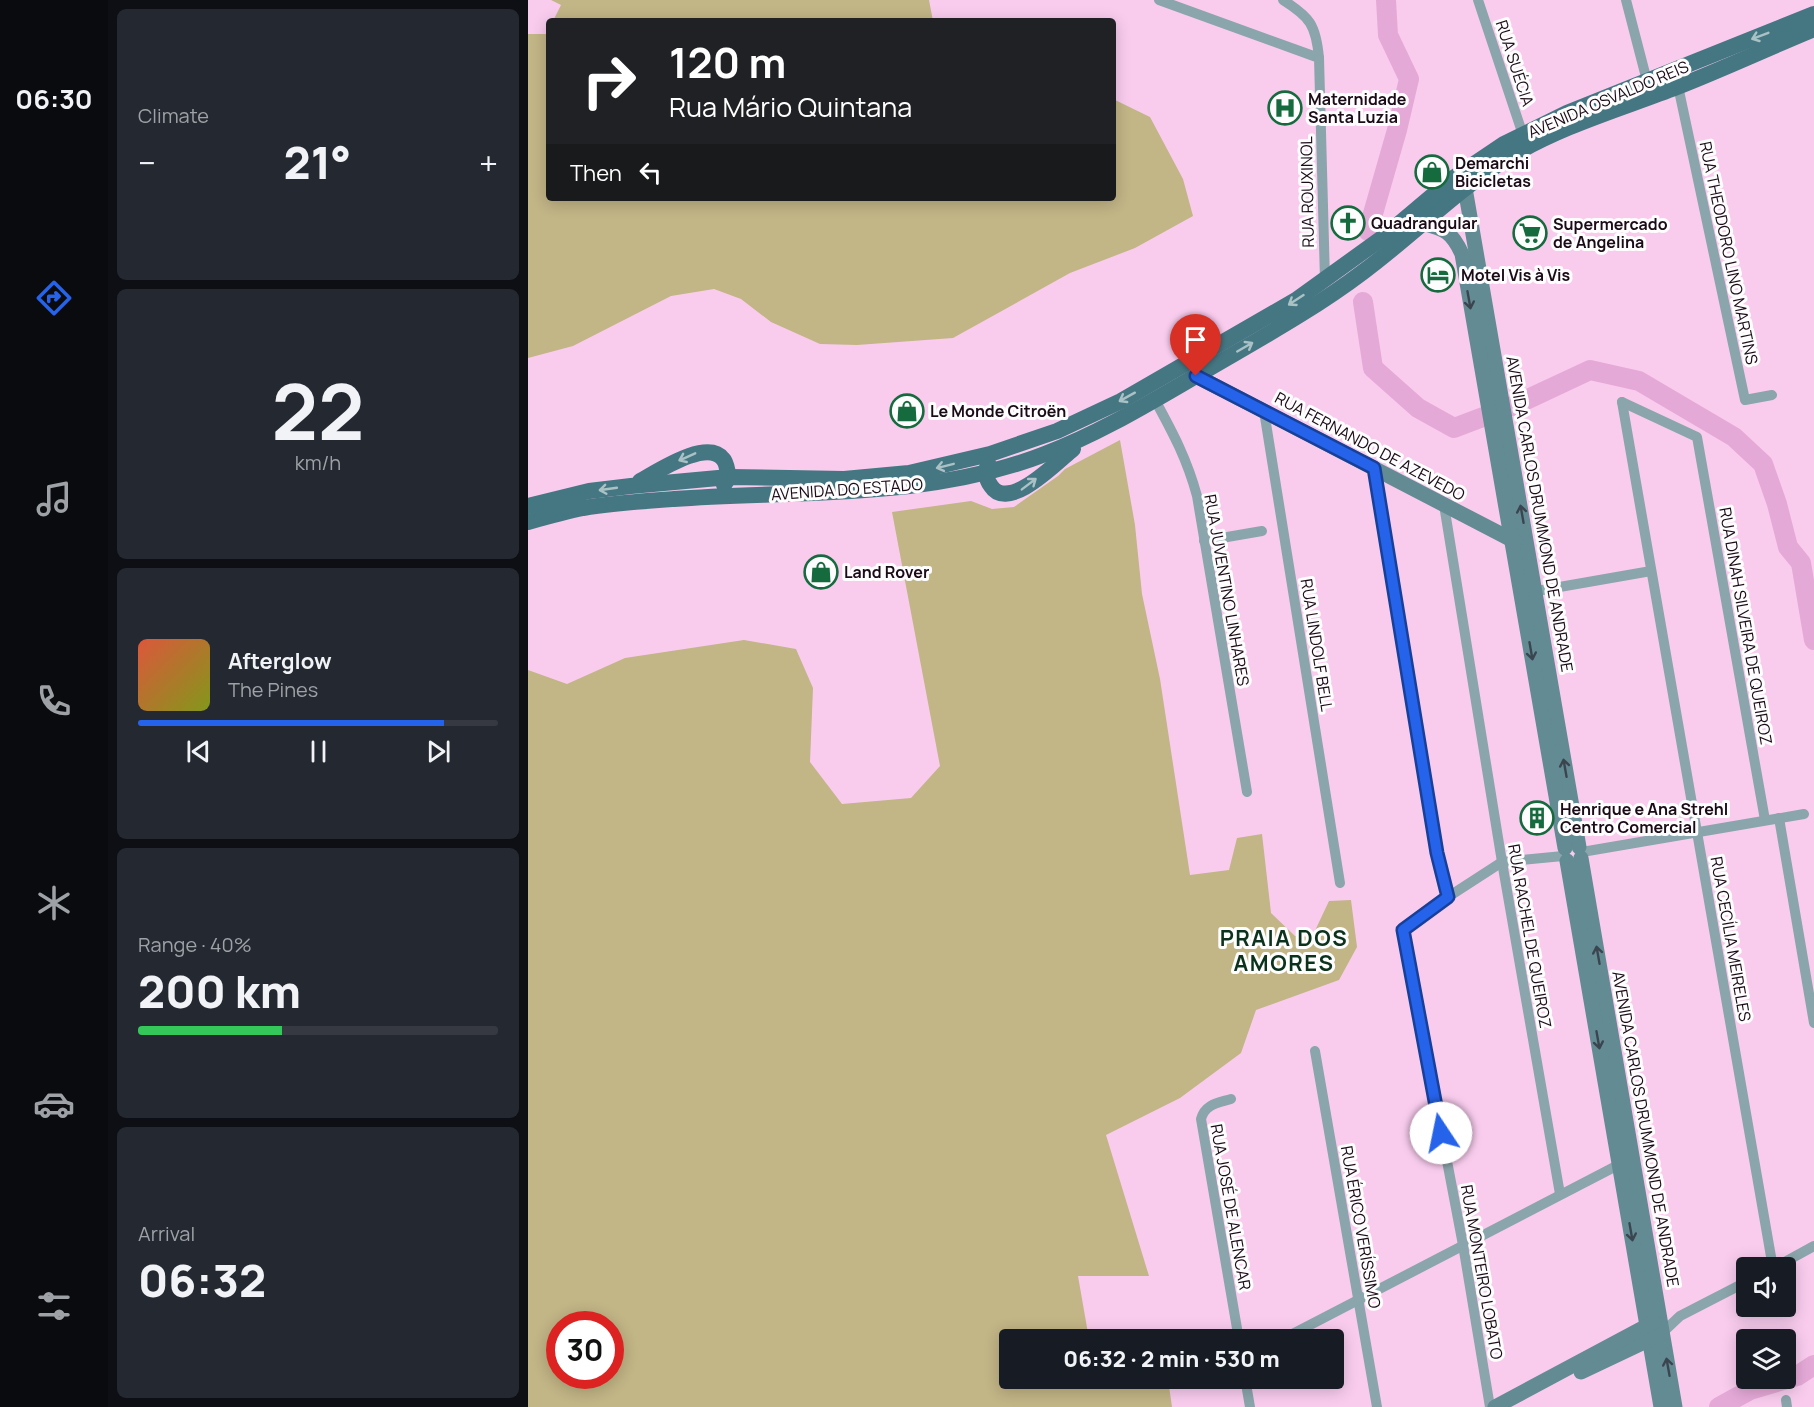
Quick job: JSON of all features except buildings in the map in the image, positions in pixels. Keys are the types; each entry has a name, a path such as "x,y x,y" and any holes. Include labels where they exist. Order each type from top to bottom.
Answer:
{"main road":[{"name":"AVENIDA OSVALDO REIS","path":"1363,262 1452,179 1504,144 1566,113 1814,14"},
{"name":"AVENIDA OSVALDO REIS","path":"1363,262 1422,223 1465,188 1510,157 1603,114 1678,86 1814,29"},
{"name":"AVENIDA CARLOS DRUMMOND DE ANDRADE","path":"1465,188 1469,253 1486,351 1527,545 1528,592"},
{"name":"AVENIDA CARLOS DRUMMOND DE ANDRADE","path":"1422,223 1447,231 1469,253"},
{"name":"AVENIDA DO ESTADO","path":"528,506 571,495 631,486 729,477 864,478 926,470 990,454 1057,431 1121,401 1271,315 1325,280 1363,262"},
{"name":"AVENIDA DO ESTADO","path":"528,522 583,508 628,502 907,487 986,473 1015,465 1088,437 1155,400 1298,316 1363,262"},
{"name":"AVENIDA CARLOS DRUMMOND DE ANDRADE","path":"1486,351 1511,540 1528,592 1655,1329 1675,1407"},
{"name":"RUA FERNANDO DE AZEVEDO","path":"1196,376 1511,540 1527,545"},
{"path":"990,454 986,473 988,482 994,491 1012,494 1023,489 1088,437"},
{"path":"631,486 683,459 708,451 718,454 725,460 729,477 718,496"},
{"name":"AVENIDA CARLOS DRUMMOND DE ANDRADE","path":"1655,1329 1660,1407"},
{"path":"1495,1407 1655,1329"},
{"path":"1515,1407 1655,1329"}],"street":[{"path":"1159,0 1319,58"},
{"name":"RUA ROUXINOL","path":"1283,0 1308,18 1316,36 1319,58 1325,280"},
{"name":"RUA SUÉCIA","path":"1478,0 1523,135"},
{"path":"1626,0 1647,81"},
{"name":"RUA THEODORO LINO MARTINS","path":"1678,86 1745,400 1772,395"},
{"name":"RUA JUVENTINO LINHARES","path":"1155,400 1179,444 1197,496 1247,792"},
{"name":"RUA DINAH SILVEIRA DE QUEIROZ","path":"1622,402 1697,437 1765,820"},
{"name":"RUA CECÍLIA MEIRELES","path":"1622,402 1772,1257"},
{"name":"RUA LINDOLF BELL","path":"1264,411 1340,883"},
{"path":"1374,468 1437,853 1448,897 1502,862 1573,853 1804,814"},
{"name":"RUA RACHEL DE QUEIROZ","path":"1444,505 1502,862 1560,1194"},
{"path":"1204,541 1262,531"},
{"path":"1528,592 1652,571"},
{"path":"1779,818 1814,1023"},
{"name":"RUA MONTEIRO LOBATO","path":"1448,897 1403,930 1463,1245 1490,1407"},
{"name":"RUA ÉRICO VERÍSSIMO","path":"1315,1051 1377,1407"},
{"name":"RUA JOSÉ DE ALENCAR","path":"1231,1099 1209,1106 1203,1111 1201,1119 1237,1329"},
{"path":"1302,1329 1626,1161"},
{"path":"1794,1257 1814,1246"},
{"path":"1655,1329 1736,1287"},
{"path":"1247,1389 1250,1407"}],"shaded area":[{"path":"551,0 929,0 932,18 554,18 561,5"},
{"path":"528,34 546,34 546,201 1116,201 1116,100 1150,117 1183,179 1193,216 1135,248 1070,273 953,338 857,345 820,344 771,322 741,299 714,289 671,296 573,346 528,358"},
{"path":"1120,440 1135,525 1142,594 1160,679 1190,875 1229,870 1237,838 1262,834 1271,913 1295,936 1312,937 1329,901 1351,900 1357,947 1339,980 1256,1010 1241,1053 1180,1098 1106,1135 1149,1276 1078,1276 1087,1329 999,1329 999,1389 1169,1389 1172,1407 528,1407 528,670 567,684 625,658 744,640 796,649 813,688 810,762 842,804 911,798 940,766 892,512 971,501 992,509 1014,507 1065,469"}],"waterway":[{"path":"1368,231 1409,79 1388,35 1386,0"},
{"path":"1363,302 1373,368 1418,408 1454,428 1483,417"},
{"path":"1513,406 1590,370 1639,381 1734,437 1763,464 1777,504 1788,547 1801,563 1814,640"},
{"path":"1719,1407 1750,1390 1797,1376 1814,1365"}],"place":[{"name":"Maternidade Santa Luzia","path":"1285,108"},
{"name":"Demarchi Bicicletas","path":"1432,172"},
{"name":"Quadrangular","path":"1348,223"},
{"name":"Supermercado de Angelina","path":"1530,233"},
{"name":"Motel Vis à Vis","path":"1438,275"},
{"name":"Le Monde Citroën","path":"907,411"},
{"name":"Land Rover","path":"821,572"},
{"name":"Henrique e Ana Strehl Centro Comercial","path":"1537,818"}],"district":[{"name":"PRAIA DOS AMORES","path":"1284,950"}],"route":[{"path":"1196,376 1374,468 1437,853 1448,897 1403,930 1441,1133"}]}
